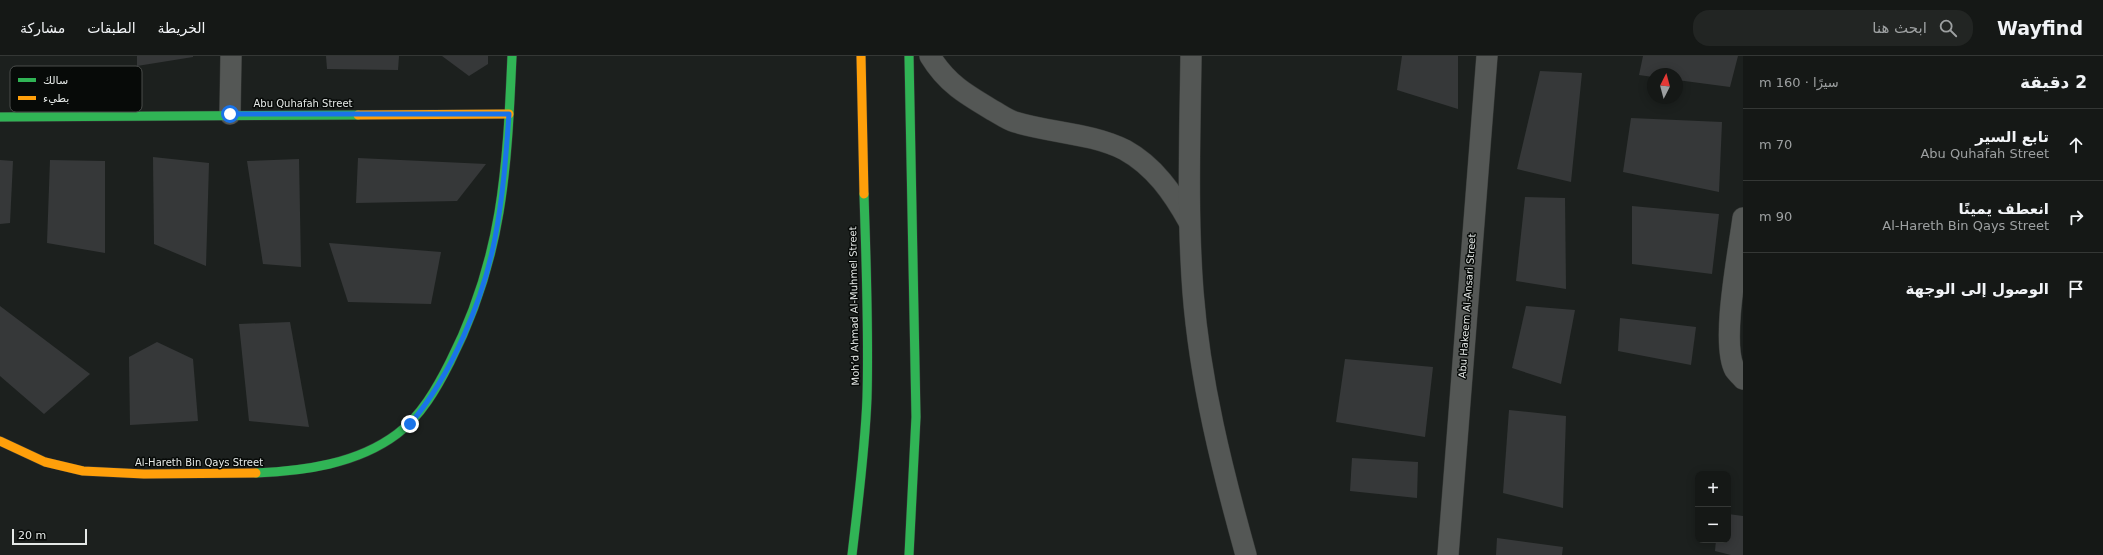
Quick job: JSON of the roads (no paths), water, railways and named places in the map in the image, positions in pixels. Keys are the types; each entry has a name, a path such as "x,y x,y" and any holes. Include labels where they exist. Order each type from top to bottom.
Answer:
{"street":[{"path":"230,114 231,56"},
{"name":"Al-Hareth Bin Qays Street","path":"0,441 46,462 73,468 138,473 224,475 267,473 304,469 367,452 387,441 410,424 427,404 456,350 475,308 495,239 505,173 512,56"},
{"name":"Moh’d Ahmad Al-Muhmel Street","path":"852,555 864,450 868,348 861,56"},
{"path":"908,56 916,417 909,555"},
{"path":"930,56 938,70 960,91 1014,122 1095,139 1125,151 1152,170 1174,194 1190,222"},
{"path":"1191,56 1190,222 1193,292 1201,362 1213,431 1246,555"},
{"name":"Abu Hakeem Al-Ansari Street","path":"1448,555 1487,56"},
{"name":"Abu Quhafah Street","path":"0,117 230,114 509,114"},
{"path":"1743,218 1729,327 1731,356 1735,370 1743,379"}]}
